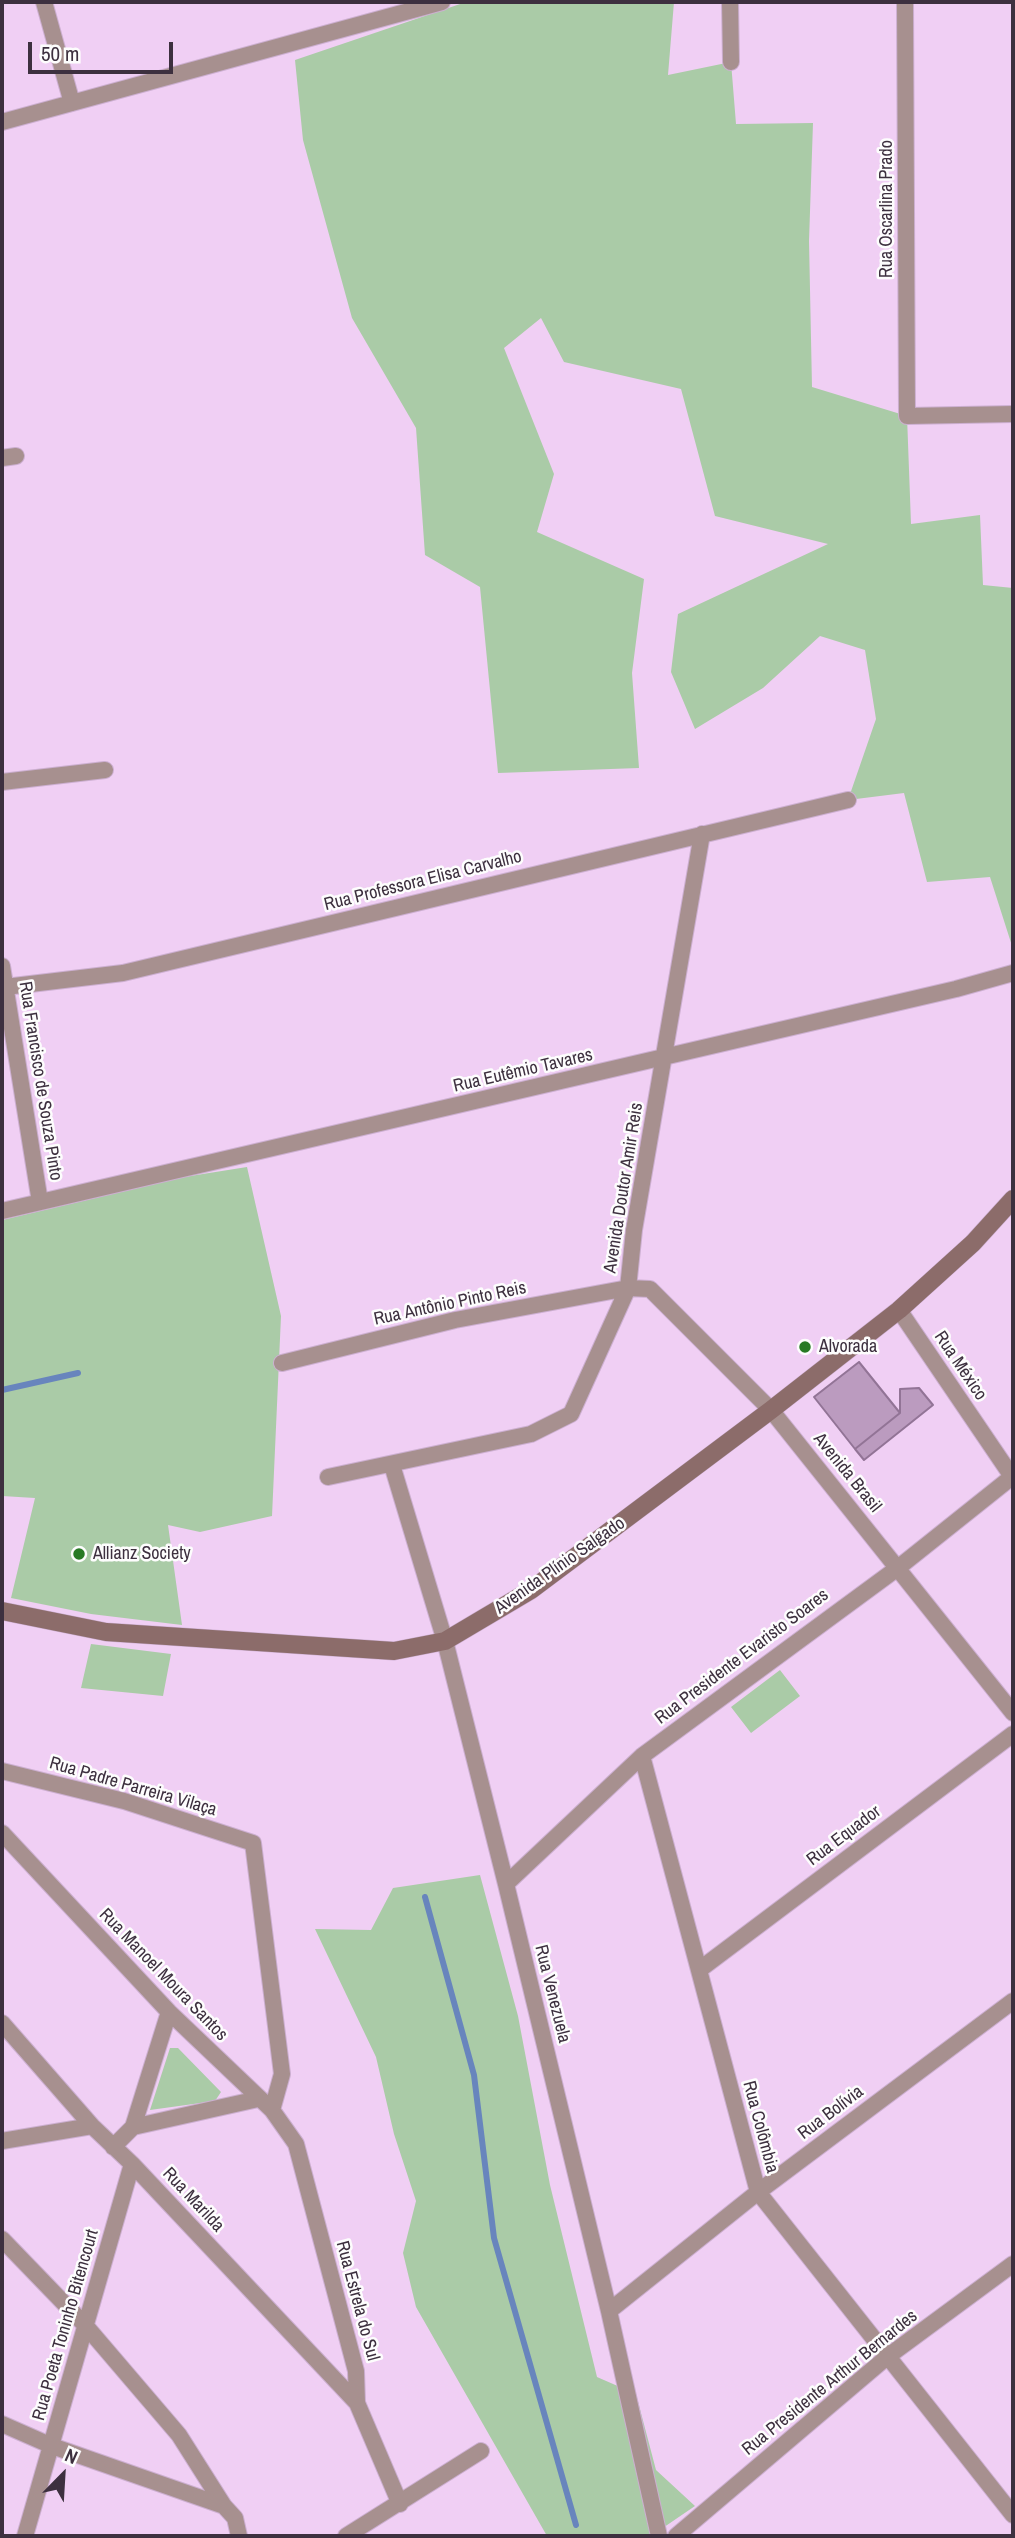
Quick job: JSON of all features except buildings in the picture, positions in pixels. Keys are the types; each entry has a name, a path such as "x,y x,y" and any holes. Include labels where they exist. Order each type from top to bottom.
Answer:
{"street":[{"path":"44,2 72,103"},
{"path":"2,122 442,2"},
{"path":"730,2 731,62"},
{"name":"Rua Oscarlina Prado","path":"905,2 907,416 1013,414"},
{"path":"2,782 105,769"},
{"name":"Rua Professora Elisa Carvalho","path":"5,987 123,973 848,800"},
{"name":"Avenida Doutor Amir Reis","path":"328,1477 531,1434 571,1414 628,1288 634,1230 666,1057 702,834"},
{"name":"Rua Francisco de Souza Pinto","path":"2,966 40,1202"},
{"name":"Rua Eutêmio Tavares","path":"2,1211 666,1057 1013,973"},
{"name":"Avenida Plínio Salgado","path":"2,1611 106,1632 394,1651 445,1641 531,1590 771,1410 899,1310 973,1243 1013,1199"},
{"name":"Rua Antônio Pinto Reis","path":"282,1363 455,1320 628,1288"},
{"name":"Avenida Brasil","path":"628,1288 650,1289 771,1410 1013,1713"},
{"name":"Rua México","path":"899,1310 1013,1477"},
{"name":"Rua Venezuela","path":"392,1465 445,1641 506,1884 609,2311 659,2536"},
{"name":"Rua Presidente Evaristo Soares","path":"506,1884 642,1756 899,1567 1013,1477"},
{"name":"Rua Equador","path":"699,1970 1013,1734"},
{"name":"Rua Colômbia","path":"642,1756 758,2192 1013,2515"},
{"name":"Rua Padre Parreira Vilaça","path":"2,1771 124,1801 253,1843 282,2074 272,2110"},
{"name":"Rua Manoel Moura Santos","path":"2,1833 169,2012 272,2110 296,2144"},
{"name":"Rua Bolívia","path":"609,2311 758,2192 1013,2001"},
{"path":"113,2147 133,2127 169,2012"},
{"name":"Rua Marilda","path":"2,2023 92,2126 132,2164 357,2403"},
{"path":"133,2127 258,2099"},
{"path":"2,2141 92,2126"},
{"name":"Rua Estrela do Sul","path":"296,2144 356,2371 357,2403 400,2504"},
{"name":"Rua Poeta Toninho Bitencourt","path":"25,2536 132,2164"},
{"path":"2,2239 85,2325 178,2435 224,2506 235,2518 239,2536"},
{"name":"Rua Presidente Arthur Bernardes","path":"676,2536 887,2357 1013,2264"},
{"path":"2,2424 52,2446 224,2506"},
{"path":"346,2536 481,2451"}],"green space":[{"path":"466,2 674,2 668,75 731,62 736,124 813,123 809,241 812,387 907,416 911,524 980,515 983,585 1013,588 1013,949 990,877 927,882 904,793 848,800 876,719 865,650 820,636 763,688 695,729 671,672 678,614 828,544 715,516 681,389 564,362 541,318 504,348 554,474 537,532 644,579 632,673 639,768 498,773 480,587 425,555 416,428 352,318 303,140 295,60"},
{"path":"247,1167 281,1316 272,1516 200,1532 168,1525 182,1625 91,1614 11,1598 35,1498 2,1496 2,1220 184,1177"},
{"path":"91,1644 171,1654 163,1696 81,1688"},
{"path":"780,1670 800,1696 751,1733 731,1707"},
{"path":"480,1875 518,2016 550,2185 597,2377 636,2394 656,2470 695,2506 651,2536 547,2536 416,2307 403,2253 416,2201 394,2134 376,2057 315,1929 371,1930 393,1888"},
{"path":"170,2048 178,2048 221,2092 215,2101 150,2110"}],"waterway":[{"path":"2,1390 78,1373"},
{"path":"425,1897 474,2075 494,2238 576,2525"}],"place":[{"name":"Alvorada","path":"805,1347"},
{"name":"Allianz Society","path":"79,1554"}]}
